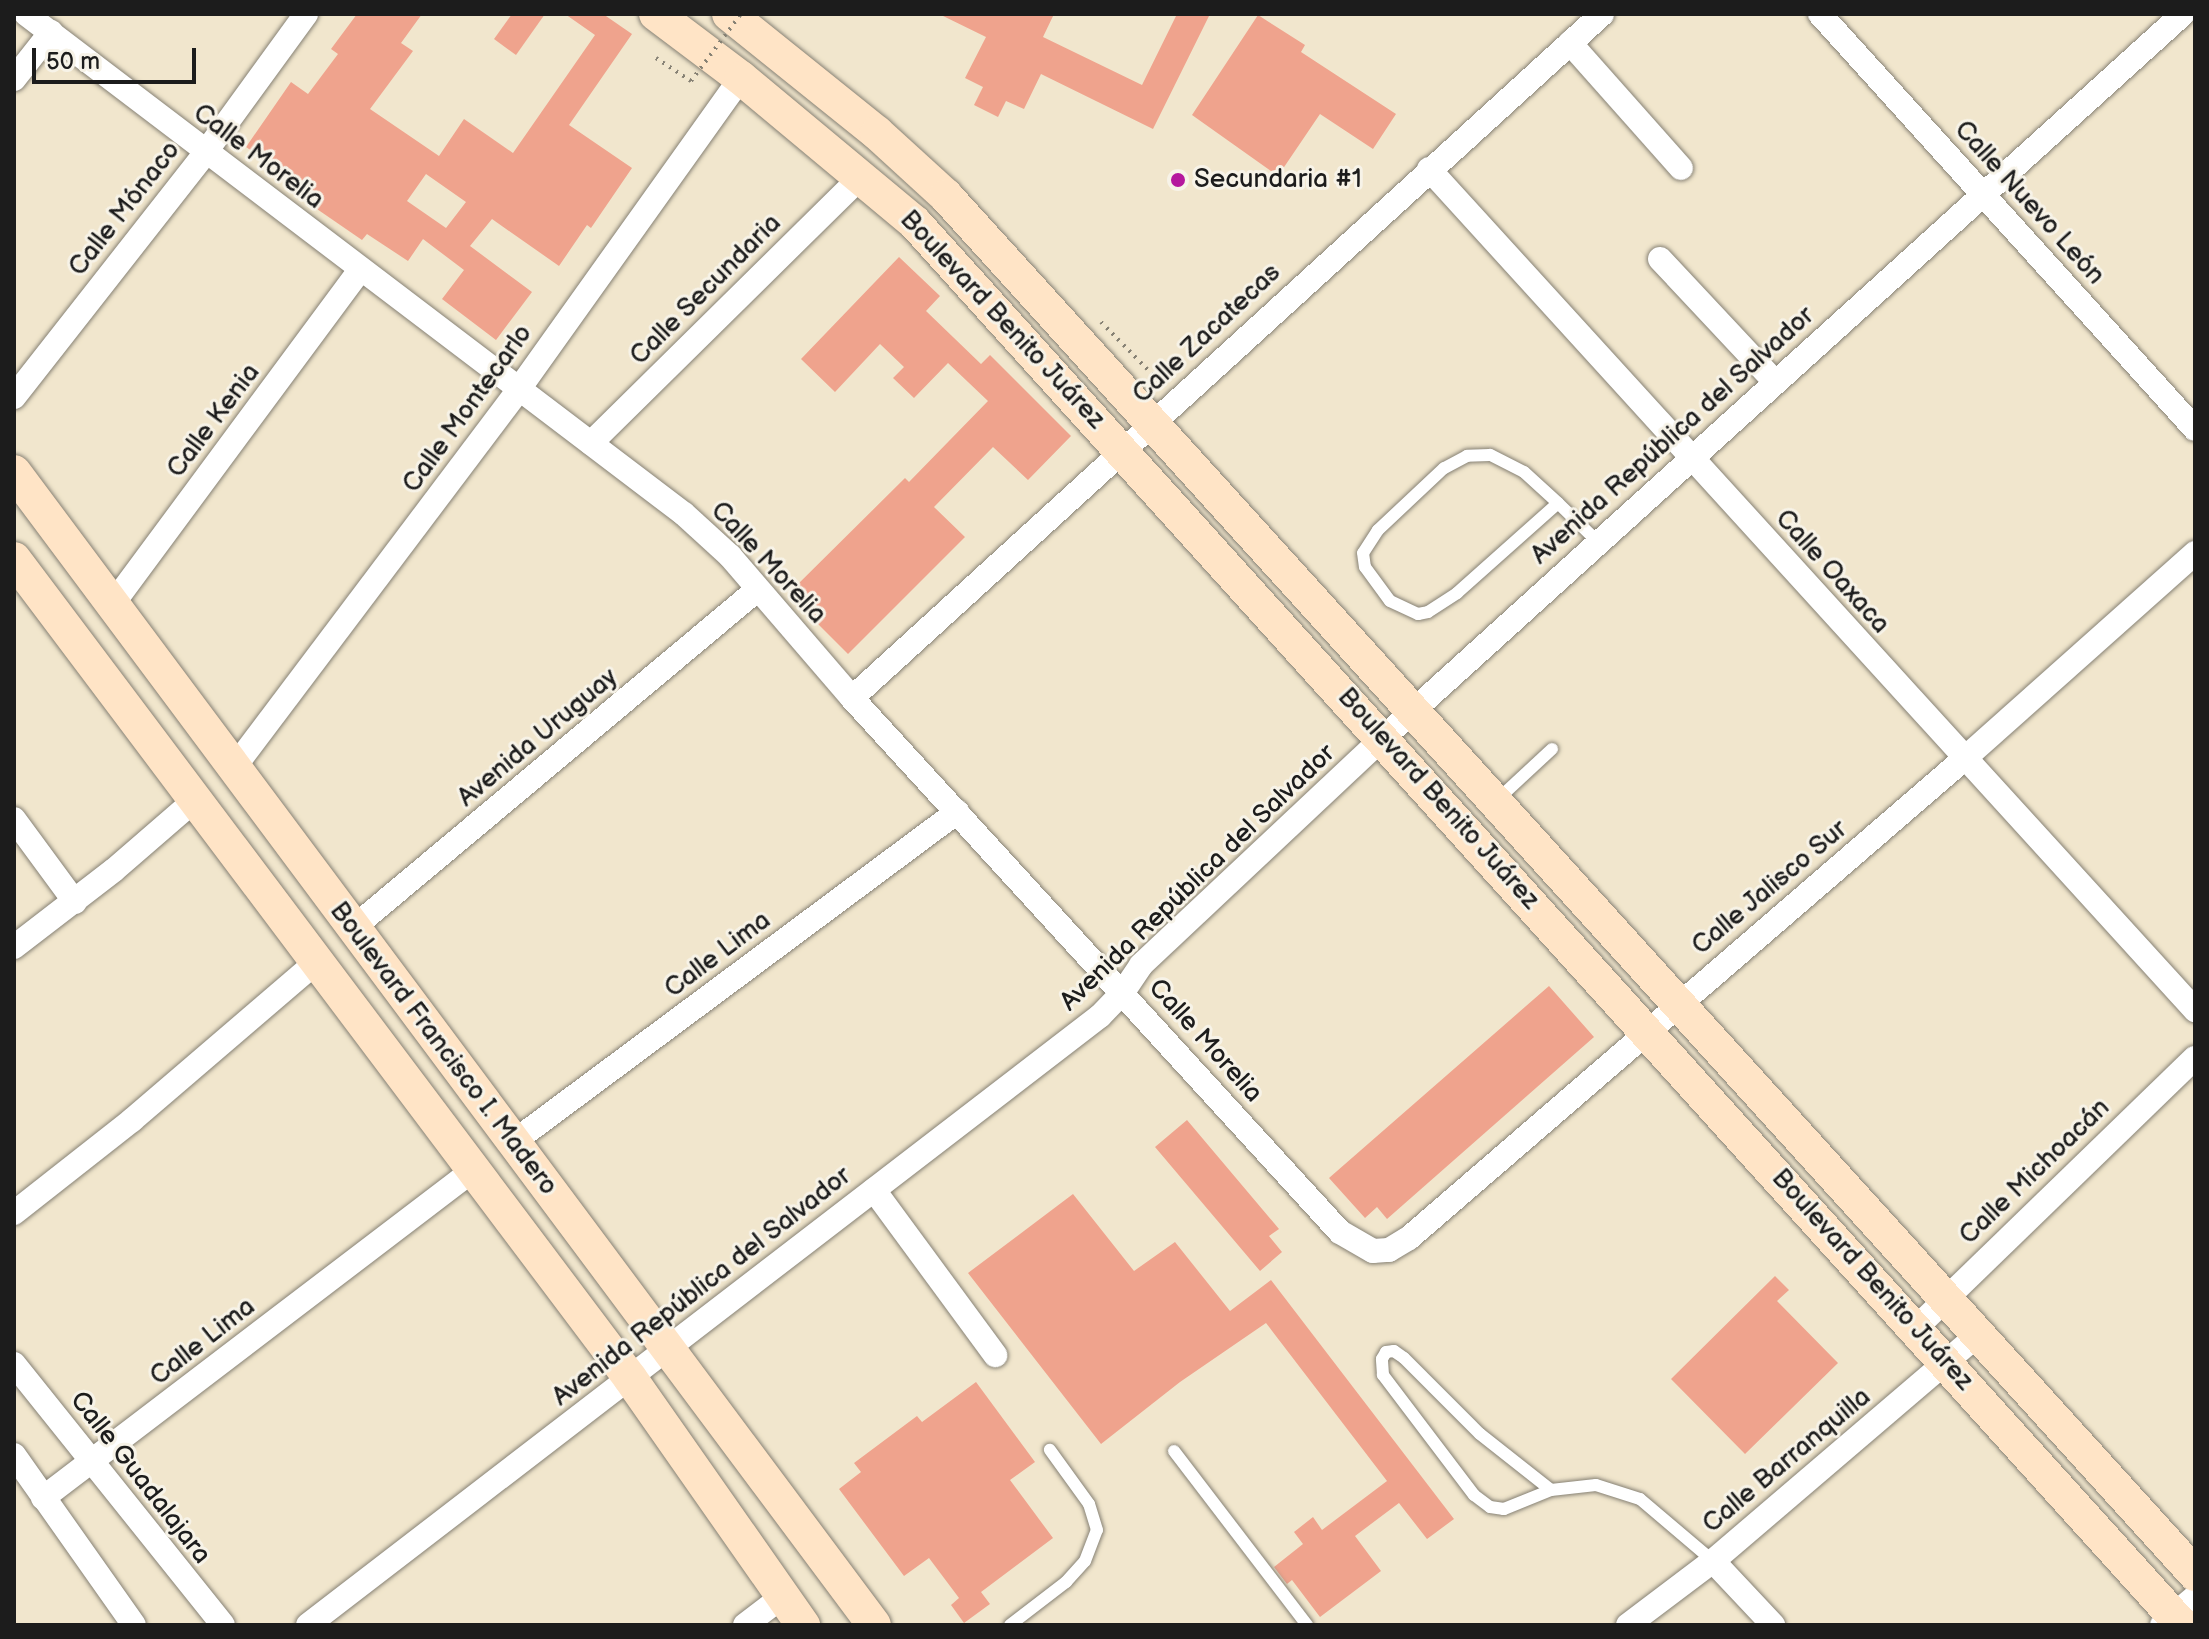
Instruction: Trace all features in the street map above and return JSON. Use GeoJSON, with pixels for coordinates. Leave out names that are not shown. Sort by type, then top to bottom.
{"type":"FeatureCollection","features":[{"type":"Feature","properties":{"kind":"main road","name":"Boulevard Benito Juárez"},"geometry":{"type":"LineString","coordinates":[[656,14],[741,78],[915,223],[2178,1616]]}},
{"type":"Feature","properties":{"kind":"main road","name":"Boulevard Benito Juárez"},"geometry":{"type":"LineString","coordinates":[[729,14],[877,133],[946,196],[2195,1574]]}},
{"type":"Feature","properties":{"kind":"main road","name":"Boulevard Francisco I. Madero"},"geometry":{"type":"LineString","coordinates":[[14,472],[512,1143],[669,1346],[874,1625]]}},
{"type":"Feature","properties":{"kind":"main road","name":"Boulevard Francisco I. Madero"},"geometry":{"type":"LineString","coordinates":[[14,559],[319,960],[472,1171],[630,1378],[803,1625]]}},
{"type":"Feature","properties":{"kind":"street","name":"Calle Morelia"},"geometry":{"type":"LineString","coordinates":[[26,14],[684,514],[730,556],[852,698],[1340,1232],[1373,1251]]}},
{"type":"Feature","properties":{"kind":"street","name":"Calle Mónaco"},"geometry":{"type":"LineString","coordinates":[[14,397],[205,153],[306,14]]}},
{"type":"Feature","properties":{"kind":"street","name":"Calle Zacatecas"},"geometry":{"type":"LineString","coordinates":[[852,698],[1602,14]]}},
{"type":"Feature","properties":{"kind":"street","name":"Avenida República del Salvador"},"geometry":{"type":"LineString","coordinates":[[308,1625],[1069,1042],[1123,992],[1141,965],[1383,738],[2183,14]]}},
{"type":"Feature","properties":{"kind":"street","name":"Calle Nuevo León"},"geometry":{"type":"LineString","coordinates":[[1822,15],[2195,429]]}},
{"type":"Feature","properties":{"kind":"street"},"geometry":{"type":"LineString","coordinates":[[14,79],[51,32]]}},
{"type":"Feature","properties":{"kind":"street"},"geometry":{"type":"LineString","coordinates":[[1570,43],[1681,168]]}},
{"type":"Feature","properties":{"kind":"street","name":"Calle Montecarlo"},"geometry":{"type":"LineString","coordinates":[[233,769],[519,389],[741,78]]}},
{"type":"Feature","properties":{"kind":"street","name":"Calle Oaxaca"},"geometry":{"type":"LineString","coordinates":[[1429,169],[2195,1010]]}},
{"type":"Feature","properties":{"kind":"street","name":"Calle Secundaria"},"geometry":{"type":"LineString","coordinates":[[591,443],[860,178]]}},
{"type":"Feature","properties":{"kind":"street"},"geometry":{"type":"LineString","coordinates":[[1660,259],[1775,382]]}},
{"type":"Feature","properties":{"kind":"street","name":"Calle Kenia"},"geometry":{"type":"LineString","coordinates":[[112,605],[360,270]]}},
{"type":"Feature","properties":{"kind":"street","name":"Calle Jalisco Sur"},"geometry":{"type":"LineString","coordinates":[[1373,1251],[1389,1250],[1409,1238],[1646,1030],[1964,759],[2195,553]]}},
{"type":"Feature","properties":{"kind":"street","name":"Avenida Uruguay"},"geometry":{"type":"LineString","coordinates":[[353,928],[758,589]]}},
{"type":"Feature","properties":{"kind":"street"},"geometry":{"type":"LineString","coordinates":[[14,947],[75,902],[197,798]]}},
{"type":"Feature","properties":{"kind":"street","name":"Calle Lima"},"geometry":{"type":"LineString","coordinates":[[512,1143],[957,812]]}},
{"type":"Feature","properties":{"kind":"street"},"geometry":{"type":"LineString","coordinates":[[14,819],[75,902]]}},
{"type":"Feature","properties":{"kind":"street"},"geometry":{"type":"LineString","coordinates":[[14,1213],[132,1120],[319,960]]}},
{"type":"Feature","properties":{"kind":"street","name":"Calle Michoacán"},"geometry":{"type":"LineString","coordinates":[[1916,1328],[2195,1058]]}},
{"type":"Feature","properties":{"kind":"street","name":"Calle Lima"},"geometry":{"type":"LineString","coordinates":[[43,1498],[472,1171]]}},
{"type":"Feature","properties":{"kind":"street"},"geometry":{"type":"LineString","coordinates":[[874,1190],[995,1355]]}},
{"type":"Feature","properties":{"kind":"street","name":"Calle Barranquilla"},"geometry":{"type":"LineString","coordinates":[[1628,1625],[1713,1561],[1978,1335]]}},
{"type":"Feature","properties":{"kind":"street","name":"Calle Guadalajara"},"geometry":{"type":"LineString","coordinates":[[14,1364],[223,1625]]}},
{"type":"Feature","properties":{"kind":"street"},"geometry":{"type":"LineString","coordinates":[[14,1455],[134,1625]]}},
{"type":"Feature","properties":{"kind":"street"},"geometry":{"type":"LineString","coordinates":[[1713,1561],[1773,1625]]}},
{"type":"Feature","properties":{"kind":"street"},"geometry":{"type":"LineString","coordinates":[[745,1625],[782,1597]]}},
{"type":"Feature","properties":{"kind":"lane"},"geometry":{"type":"LineString","coordinates":[[1558,503],[1457,593],[1428,612],[1405,611],[1390,601],[1365,567],[1363,553],[1378,530],[1444,468],[1467,456],[1490,455],[1524,472],[1558,503],[1598,542]]}},
{"type":"Feature","properties":{"kind":"lane"},"geometry":{"type":"LineString","coordinates":[[1495,802],[1552,749]]}},
{"type":"Feature","properties":{"kind":"lane"},"geometry":{"type":"LineString","coordinates":[[1551,1490],[1480,1434],[1404,1358],[1394,1351],[1386,1352],[1382,1359],[1383,1375],[1474,1495],[1490,1507],[1504,1509],[1551,1490],[1596,1485],[1630,1495],[1658,1512],[1713,1561]]}},
{"type":"Feature","properties":{"kind":"lane"},"geometry":{"type":"LineString","coordinates":[[1010,1625],[1066,1582],[1085,1561],[1097,1530],[1089,1504],[1050,1450]]}},
{"type":"Feature","properties":{"kind":"lane"},"geometry":{"type":"LineString","coordinates":[[1174,1451],[1307,1625]]}},
{"type":"Feature","properties":{"kind":"path"},"geometry":{"type":"LineString","coordinates":[[656,58],[691,81],[741,14]]}},
{"type":"Feature","properties":{"kind":"building"},"geometry":{"type":"Polygon","coordinates":[[[357,14],[422,14],[401,43],[413,51],[370,109],[439,156],[464,119],[513,153],[595,35],[565,14],[603,14],[632,34],[569,125],[632,168],[591,228],[587,225],[559,266],[492,219],[470,246],[532,292],[496,340],[442,299],[464,270],[423,239],[408,261],[367,234],[362,240],[314,207],[321,198],[246,147],[291,82],[308,94],[338,54],[331,49],[357,14]],[[426,174],[407,201],[446,228],[466,202],[426,174]]]}},
{"type":"Feature","properties":{"kind":"building"},"geometry":{"type":"Polygon","coordinates":[[[512,14],[545,14],[516,55],[494,39],[512,14]]]}},
{"type":"Feature","properties":{"kind":"building"},"geometry":{"type":"Polygon","coordinates":[[[939,14],[1054,14],[1043,37],[1142,85],[1177,14],[1210,14],[1153,129],[1041,74],[1024,109],[1006,101],[998,117],[974,105],[983,87],[965,78],[986,37],[939,14]]]}},
{"type":"Feature","properties":{"kind":"building"},"geometry":{"type":"Polygon","coordinates":[[[1258,15],[1305,45],[1301,52],[1396,114],[1373,149],[1320,114],[1278,176],[1192,115],[1258,15]]]}},
{"type":"Feature","properties":{"kind":"building"},"geometry":{"type":"Polygon","coordinates":[[[899,257],[940,296],[926,311],[981,364],[990,355],[1071,436],[1028,480],[993,447],[934,507],[965,537],[848,654],[788,594],[905,478],[909,482],[988,401],[948,363],[914,398],[893,378],[904,367],[880,344],[835,392],[801,359],[899,257]]]}},
{"type":"Feature","properties":{"kind":"building"},"geometry":{"type":"Polygon","coordinates":[[[1549,986],[1594,1037],[1387,1219],[1377,1207],[1365,1218],[1329,1178],[1549,986]]]}},
{"type":"Feature","properties":{"kind":"building"},"geometry":{"type":"Polygon","coordinates":[[[1187,1120],[1279,1229],[1269,1236],[1282,1252],[1260,1271],[1155,1147],[1187,1120]]]}},
{"type":"Feature","properties":{"kind":"building"},"geometry":{"type":"Polygon","coordinates":[[[1073,1194],[1134,1271],[1175,1242],[1230,1311],[1271,1280],[1454,1519],[1427,1539],[1399,1503],[1355,1536],[1381,1571],[1320,1617],[1292,1580],[1287,1584],[1274,1567],[1303,1544],[1294,1532],[1313,1517],[1322,1530],[1387,1481],[1266,1323],[1180,1382],[1101,1444],[968,1273],[1073,1194]]]}},
{"type":"Feature","properties":{"kind":"building"},"geometry":{"type":"Polygon","coordinates":[[[1775,1276],[1789,1290],[1777,1301],[1838,1363],[1745,1454],[1671,1379],[1775,1276]]]}},
{"type":"Feature","properties":{"kind":"building"},"geometry":{"type":"Polygon","coordinates":[[[976,1382],[1035,1462],[1010,1480],[1053,1538],[981,1592],[990,1604],[964,1623],[951,1605],[959,1598],[929,1558],[904,1576],[839,1489],[861,1472],[854,1463],[917,1416],[922,1422],[976,1382]]]}},
{"type":"Feature","properties":{"kind":"place","name":"Secundaria #1"},"geometry":{"type":"Point","coordinates":[1178,180]}}]}
